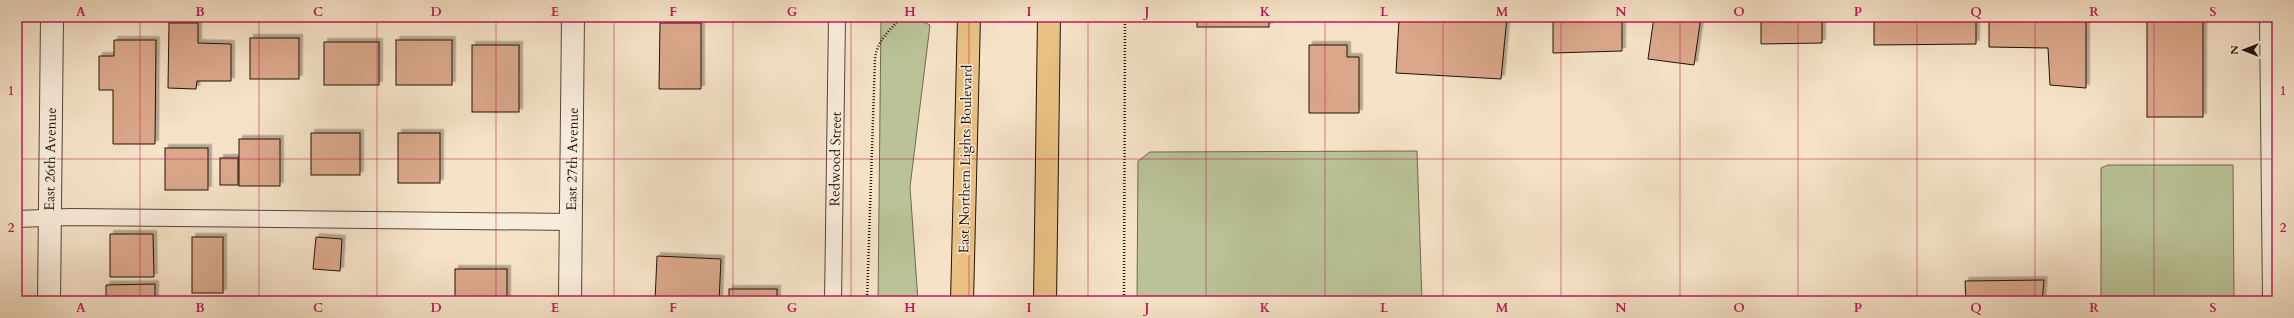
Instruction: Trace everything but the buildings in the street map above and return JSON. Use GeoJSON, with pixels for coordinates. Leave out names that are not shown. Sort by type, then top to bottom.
{"type":"FeatureCollection","features":[{"type":"Feature","properties":{"kind":"main road","name":"East Northern Lights Boulevard"},"geometry":{"type":"LineString","coordinates":[[962,301],[969,17]]}},
{"type":"Feature","properties":{"kind":"main road"},"geometry":{"type":"LineString","coordinates":[[1046,301],[1050,17]]}},
{"type":"Feature","properties":{"kind":"street","name":"East 26th Avenue"},"geometry":{"type":"LineString","coordinates":[[49,301],[52,17]]}},
{"type":"Feature","properties":{"kind":"street","name":"East 27th Avenue"},"geometry":{"type":"LineString","coordinates":[[570,301],[573,17]]}},
{"type":"Feature","properties":{"kind":"street"},"geometry":{"type":"LineString","coordinates":[[2271,17],[2274,301]]}},
{"type":"Feature","properties":{"kind":"lane","name":"Redwood Street"},"geometry":{"type":"LineString","coordinates":[[833,301],[837,17]]}},
{"type":"Feature","properties":{"kind":"lane"},"geometry":{"type":"LineString","coordinates":[[17,219],[571,222]]}},
{"type":"Feature","properties":{"kind":"path"},"geometry":{"type":"LineString","coordinates":[[868,301],[875,58],[877,46],[884,35],[900,17]]}},
{"type":"Feature","properties":{"kind":"path"},"geometry":{"type":"LineString","coordinates":[[1124,301],[1125,17]]}},
{"type":"Feature","properties":{"kind":"green space"},"geometry":{"type":"Polygon","coordinates":[[[881,17],[912,17],[930,25],[910,187],[918,301],[878,301],[881,17]]]}},
{"type":"Feature","properties":{"kind":"green space"},"geometry":{"type":"Polygon","coordinates":[[[1417,151],[1422,301],[1137,301],[1138,161],[1150,152],[1417,151]]]}},
{"type":"Feature","properties":{"kind":"green space"},"geometry":{"type":"Polygon","coordinates":[[[2108,165],[2233,165],[2234,301],[2101,301],[2101,168],[2108,165]]]}}]}
